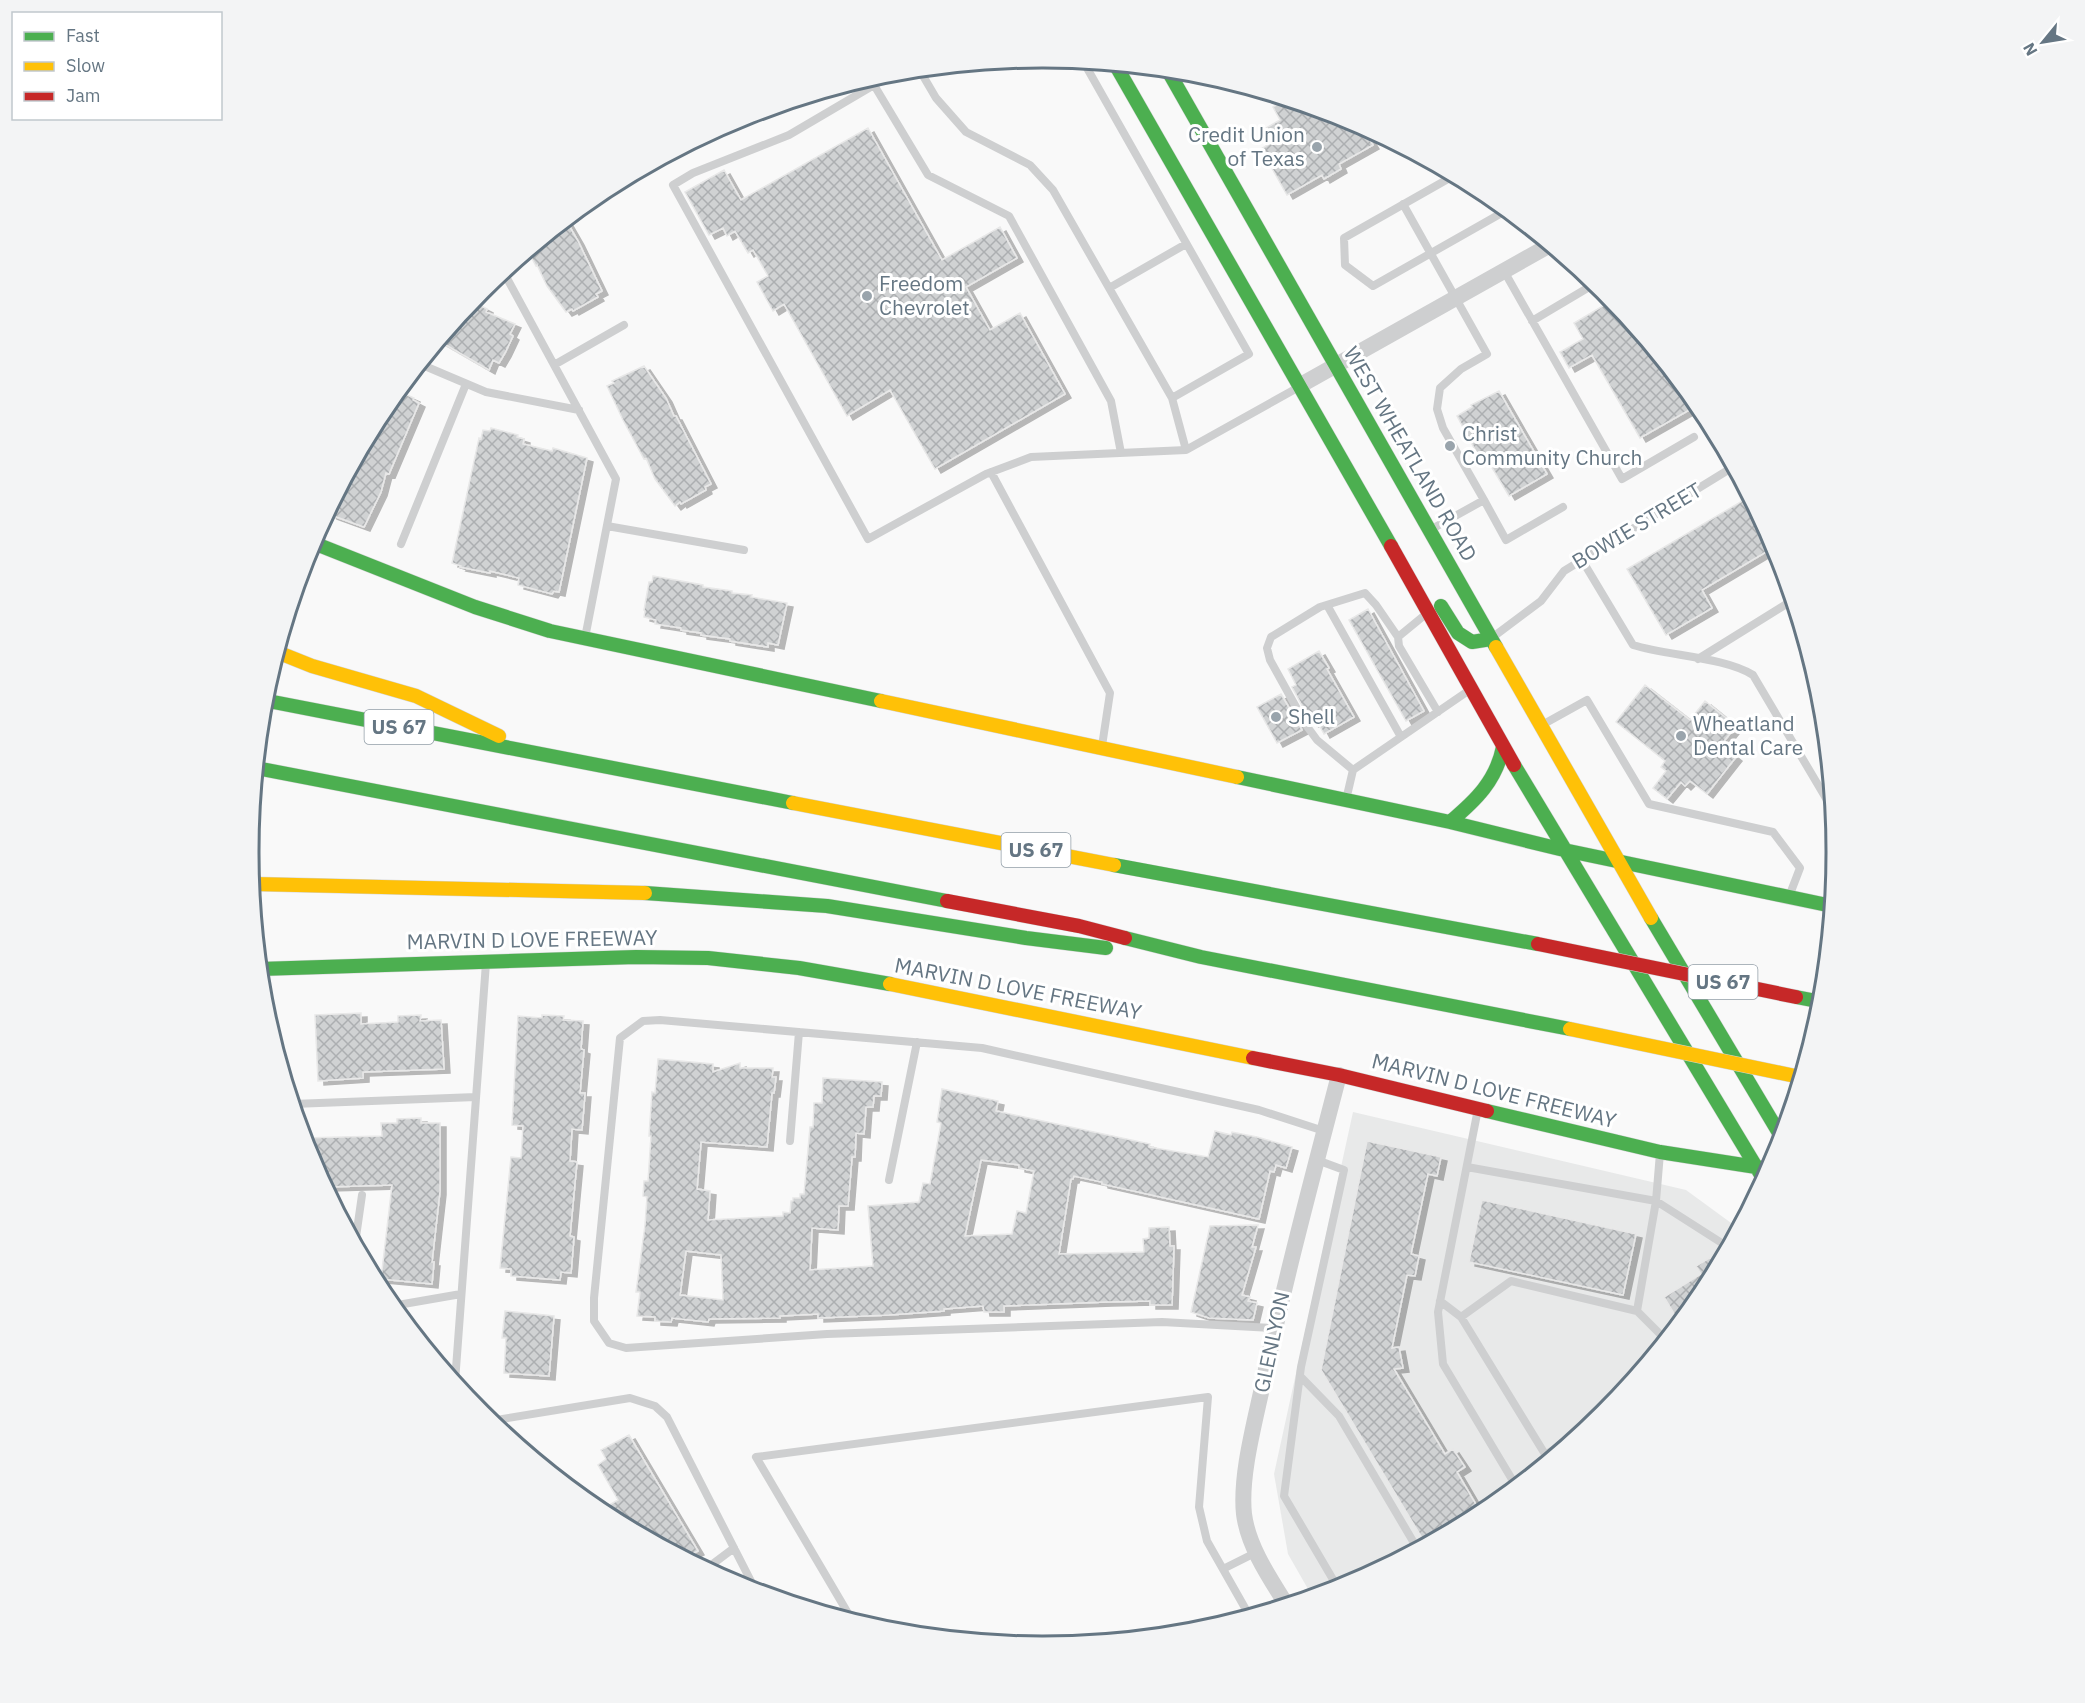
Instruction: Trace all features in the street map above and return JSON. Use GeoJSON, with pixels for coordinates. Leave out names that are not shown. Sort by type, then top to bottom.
{"type":"FeatureCollection","features":[{"type":"Feature","properties":{"kind":"main road"},"geometry":{"type":"LineString","coordinates":[[1119,71],[1472,688],[1503,747],[1760,1167]]}},
{"type":"Feature","properties":{"kind":"main road","name":"WEST WHEATLAND ROAD"},"geometry":{"type":"LineString","coordinates":[[1177,80],[1617,860],[1776,1128]]}},
{"type":"Feature","properties":{"kind":"main road"},"geometry":{"type":"LineString","coordinates":[[1386,538],[1428,586],[1458,633],[1472,642],[1491,639]]}},
{"type":"Feature","properties":{"kind":"main road"},"geometry":{"type":"LineString","coordinates":[[320,546],[475,607],[550,631],[1450,822],[1564,850],[1825,905]]}},
{"type":"Feature","properties":{"kind":"main road"},"geometry":{"type":"LineString","coordinates":[[284,655],[312,666],[416,696],[535,754]]}},
{"type":"Feature","properties":{"kind":"main road","name":"US 67"},"geometry":{"type":"LineString","coordinates":[[273,702],[1113,865],[1538,944],[1812,1000]]}},
{"type":"Feature","properties":{"kind":"main road"},"geometry":{"type":"LineString","coordinates":[[1450,822],[1480,796],[1494,778],[1501,765],[1503,747]]}},
{"type":"Feature","properties":{"kind":"main road"},"geometry":{"type":"LineString","coordinates":[[263,769],[1079,926],[1201,957],[1705,1056],[1794,1076]]}},
{"type":"Feature","properties":{"kind":"main road"},"geometry":{"type":"LineString","coordinates":[[259,884],[677,894],[789,902],[881,913],[1072,945],[1201,957]]}},
{"type":"Feature","properties":{"kind":"main road","name":"MARVIN D LOVE FREEWAY"},"geometry":{"type":"LineString","coordinates":[[268,969],[636,957],[708,958],[800,968],[885,983],[1340,1075],[1660,1152],[1758,1171]]}},
{"type":"Feature","properties":{"kind":"street"},"geometry":{"type":"LineString","coordinates":[[1299,387],[1543,249]]}},
{"type":"Feature","properties":{"kind":"street","name":"GLENLYON"},"geometry":{"type":"LineString","coordinates":[[1282,1598],[1257,1552],[1244,1514],[1244,1488],[1250,1447],[1288,1266],[1340,1075]]}},
{"type":"Feature","properties":{"kind":"lane"},"geometry":{"type":"LineString","coordinates":[[1087,69],[1249,354],[1172,398]]}},
{"type":"Feature","properties":{"kind":"lane"},"geometry":{"type":"LineString","coordinates":[[924,77],[936,98],[966,132],[1030,165],[1053,190],[1172,398],[1186,450]]}},
{"type":"Feature","properties":{"kind":"lane"},"geometry":{"type":"LineString","coordinates":[[875,86],[928,175],[1009,216],[1111,401],[1121,453]]}},
{"type":"Feature","properties":{"kind":"lane"},"geometry":{"type":"LineString","coordinates":[[870,87],[789,135],[693,172],[673,185],[868,539],[991,472],[1031,457],[1186,450],[1299,387]]}},
{"type":"Feature","properties":{"kind":"lane"},"geometry":{"type":"LineString","coordinates":[[1446,180],[1344,238],[1345,265],[1373,286],[1499,215]]}},
{"type":"Feature","properties":{"kind":"lane"},"geometry":{"type":"LineString","coordinates":[[1403,204],[1487,354],[1461,369],[1440,388],[1437,409],[1443,428],[1506,540],[1563,507]]}},
{"type":"Feature","properties":{"kind":"lane"},"geometry":{"type":"LineString","coordinates":[[1111,288],[1186,244]]}},
{"type":"Feature","properties":{"kind":"lane"},"geometry":{"type":"LineString","coordinates":[[1504,271],[1622,479],[1694,436]]}},
{"type":"Feature","properties":{"kind":"lane"},"geometry":{"type":"LineString","coordinates":[[507,279],[616,479],[585,639]]}},
{"type":"Feature","properties":{"kind":"lane"},"geometry":{"type":"LineString","coordinates":[[1532,321],[1587,288]]}},
{"type":"Feature","properties":{"kind":"lane"},"geometry":{"type":"LineString","coordinates":[[554,365],[624,325]]}},
{"type":"Feature","properties":{"kind":"lane"},"geometry":{"type":"LineString","coordinates":[[427,367],[486,392],[579,410]]}},
{"type":"Feature","properties":{"kind":"lane"},"geometry":{"type":"LineString","coordinates":[[401,544],[466,384]]}},
{"type":"Feature","properties":{"kind":"lane","name":"BOWIE STREET"},"geometry":{"type":"LineString","coordinates":[[1491,639],[1541,601],[1564,571],[1727,471]]}},
{"type":"Feature","properties":{"kind":"lane"},"geometry":{"type":"LineString","coordinates":[[991,472],[1110,693],[1101,749]]}},
{"type":"Feature","properties":{"kind":"lane"},"geometry":{"type":"LineString","coordinates":[[1430,530],[1484,500]]}},
{"type":"Feature","properties":{"kind":"lane"},"geometry":{"type":"LineString","coordinates":[[607,526],[744,550]]}},
{"type":"Feature","properties":{"kind":"lane"},"geometry":{"type":"LineString","coordinates":[[1582,560],[1632,645],[1651,651],[1740,667],[1753,675],[1825,796]]}},
{"type":"Feature","properties":{"kind":"lane"},"geometry":{"type":"LineString","coordinates":[[1353,770],[1317,740],[1306,725],[1270,660],[1267,648],[1271,638],[1327,605],[1365,593],[1398,637],[1399,646],[1438,712]]}},
{"type":"Feature","properties":{"kind":"lane"},"geometry":{"type":"LineString","coordinates":[[1698,659],[1787,604]]}},
{"type":"Feature","properties":{"kind":"lane"},"geometry":{"type":"LineString","coordinates":[[1327,605],[1401,737]]}},
{"type":"Feature","properties":{"kind":"lane"},"geometry":{"type":"LineString","coordinates":[[1398,637],[1428,612]]}},
{"type":"Feature","properties":{"kind":"lane"},"geometry":{"type":"LineString","coordinates":[[1346,800],[1353,770],[1472,688]]}},
{"type":"Feature","properties":{"kind":"lane"},"geometry":{"type":"LineString","coordinates":[[1541,726],[1587,700],[1649,804],[1773,832],[1800,868],[1789,898]]}},
{"type":"Feature","properties":{"kind":"lane"},"geometry":{"type":"LineString","coordinates":[[456,1371],[486,961]]}},
{"type":"Feature","properties":{"kind":"lane"},"geometry":{"type":"LineString","coordinates":[[1274,1328],[1162,1322],[827,1334],[626,1348],[609,1343],[594,1321],[594,1298],[620,1038],[643,1021],[660,1020],[982,1048],[1259,1110],[1324,1131]]}},
{"type":"Feature","properties":{"kind":"lane"},"geometry":{"type":"LineString","coordinates":[[790,1141],[799,1032]]}},
{"type":"Feature","properties":{"kind":"lane"},"geometry":{"type":"LineString","coordinates":[[889,1180],[917,1042]]}},
{"type":"Feature","properties":{"kind":"lane"},"geometry":{"type":"LineString","coordinates":[[300,1104],[476,1097]]}},
{"type":"Feature","properties":{"kind":"lane"},"geometry":{"type":"LineString","coordinates":[[1479,1109],[1438,1312],[1443,1364],[1512,1479]]}},
{"type":"Feature","properties":{"kind":"lane"},"geometry":{"type":"LineString","coordinates":[[1638,1311],[1656,1201],[1660,1152]]}},
{"type":"Feature","properties":{"kind":"lane"},"geometry":{"type":"LineString","coordinates":[[1317,1160],[1344,1170],[1300,1376],[1284,1496],[1333,1580]]}},
{"type":"Feature","properties":{"kind":"lane"},"geometry":{"type":"LineString","coordinates":[[1467,1167],[1656,1201],[1722,1243]]}},
{"type":"Feature","properties":{"kind":"lane"},"geometry":{"type":"LineString","coordinates":[[358,1231],[362,1195]]}},
{"type":"Feature","properties":{"kind":"lane"},"geometry":{"type":"LineString","coordinates":[[1461,1317],[1511,1281],[1638,1311],[1660,1334]]}},
{"type":"Feature","properties":{"kind":"lane"},"geometry":{"type":"LineString","coordinates":[[403,1304],[461,1294]]}},
{"type":"Feature","properties":{"kind":"lane"},"geometry":{"type":"LineString","coordinates":[[1440,1301],[1461,1317],[1544,1453]]}},
{"type":"Feature","properties":{"kind":"lane"},"geometry":{"type":"LineString","coordinates":[[1300,1376],[1339,1416],[1413,1542]]}},
{"type":"Feature","properties":{"kind":"lane"},"geometry":{"type":"LineString","coordinates":[[846,1610],[756,1457],[1208,1397],[1199,1507],[1207,1541],[1246,1609]]}},
{"type":"Feature","properties":{"kind":"lane"},"geometry":{"type":"LineString","coordinates":[[502,1419],[630,1398],[655,1406],[667,1417],[750,1579]]}},
{"type":"Feature","properties":{"kind":"lane"},"geometry":{"type":"LineString","coordinates":[[714,1563],[734,1548]]}},
{"type":"Feature","properties":{"kind":"lane"},"geometry":{"type":"LineString","coordinates":[[1223,1569],[1257,1552]]}},
{"type":"Feature","properties":{"kind":"shaded area"},"geometry":{"type":"Polygon","coordinates":[[[1353,1112],[1686,1190],[1732,1224],[1694,1287],[1664,1329],[1597,1406],[1520,1473],[1478,1503],[1389,1555],[1308,1589],[1288,1554],[1274,1474],[1353,1112]]]}},
{"type":"Feature","properties":{"kind":"building","name":"Credit Union of Texas"},"geometry":{"type":"Polygon","coordinates":[[[1278,104],[1343,127],[1369,139],[1373,145],[1339,164],[1341,169],[1324,179],[1322,175],[1287,195],[1261,149],[1274,141],[1266,128],[1280,120],[1273,107],[1278,104]]]}},
{"type":"Feature","properties":{"kind":"building","name":"Freedom Chevrolet"},"geometry":{"type":"Polygon","coordinates":[[[868,128],[942,260],[1000,227],[1017,258],[966,287],[990,330],[1020,313],[1065,394],[935,469],[890,390],[847,416],[784,304],[773,311],[757,282],[768,276],[753,250],[748,253],[735,231],[727,236],[723,228],[709,235],[685,192],[724,170],[741,200],[868,128]]]}},
{"type":"Feature","properties":{"kind":"building"},"geometry":{"type":"Polygon","coordinates":[[[570,227],[602,291],[596,294],[598,297],[573,311],[572,309],[566,312],[531,258],[570,227]]]}},
{"type":"Feature","properties":{"kind":"building"},"geometry":{"type":"Polygon","coordinates":[[[1604,305],[1664,374],[1690,410],[1640,438],[1592,355],[1569,368],[1560,352],[1583,339],[1574,323],[1604,305]]]}},
{"type":"Feature","properties":{"kind":"building"},"geometry":{"type":"Polygon","coordinates":[[[480,306],[487,309],[486,312],[515,324],[510,334],[513,336],[505,353],[499,363],[493,360],[489,370],[445,345],[480,306]]]}},
{"type":"Feature","properties":{"kind":"building"},"geometry":{"type":"Polygon","coordinates":[[[644,366],[666,398],[711,484],[705,487],[706,490],[675,506],[655,479],[607,386],[614,383],[612,381],[644,366]]]}},
{"type":"Feature","properties":{"kind":"building"},"geometry":{"type":"Polygon","coordinates":[[[1499,391],[1547,474],[1509,496],[1485,456],[1480,459],[1457,416],[1472,407],[1471,405],[1499,391]]]}},
{"type":"Feature","properties":{"kind":"building"},"geometry":{"type":"Polygon","coordinates":[[[406,395],[419,403],[364,527],[334,516],[364,459],[406,395]]]}},
{"type":"Feature","properties":{"kind":"building"},"geometry":{"type":"Polygon","coordinates":[[[491,428],[518,435],[517,437],[524,439],[523,444],[552,451],[553,448],[587,458],[559,592],[554,591],[552,594],[518,585],[519,578],[460,567],[452,563],[479,438],[481,439],[483,430],[490,431],[491,428]]]}},
{"type":"Feature","properties":{"kind":"building"},"geometry":{"type":"Polygon","coordinates":[[[1743,500],[1767,551],[1702,590],[1712,608],[1666,635],[1627,569],[1743,500]]]}},
{"type":"Feature","properties":{"kind":"building"},"geometry":{"type":"Polygon","coordinates":[[[653,576],[787,603],[778,645],[768,643],[768,647],[730,641],[730,639],[655,624],[656,620],[644,617],[649,582],[652,582],[653,576]]]}},
{"type":"Feature","properties":{"kind":"building","name":"Shell"},"geometry":{"type":"Polygon","coordinates":[[[1368,609],[1424,711],[1406,721],[1349,620],[1368,609]]]}},
{"type":"Feature","properties":{"kind":"building","name":"Shell"},"geometry":{"type":"Polygon","coordinates":[[[1319,651],[1354,717],[1324,734],[1317,721],[1311,722],[1292,687],[1296,685],[1288,669],[1319,651]]]}},
{"type":"Feature","properties":{"kind":"building","name":"Wheatland Dental Care"},"geometry":{"type":"Polygon","coordinates":[[[1645,685],[1690,720],[1705,701],[1736,726],[1721,745],[1736,757],[1707,794],[1690,781],[1685,786],[1681,782],[1667,799],[1653,788],[1666,771],[1661,767],[1665,761],[1616,722],[1645,685]]]}},
{"type":"Feature","properties":{"kind":"building","name":"Shell"},"geometry":{"type":"Polygon","coordinates":[[[1281,694],[1302,730],[1277,743],[1257,707],[1281,694]]]}},
{"type":"Feature","properties":{"kind":"building"},"geometry":{"type":"Polygon","coordinates":[[[361,1013],[361,1024],[398,1022],[398,1016],[421,1015],[420,1021],[441,1020],[444,1069],[363,1072],[363,1078],[318,1081],[315,1015],[361,1013]]]}},
{"type":"Feature","properties":{"kind":"building"},"geometry":{"type":"Polygon","coordinates":[[[542,1015],[564,1016],[563,1020],[583,1021],[581,1049],[584,1050],[580,1093],[585,1093],[582,1130],[572,1129],[570,1161],[577,1162],[570,1236],[574,1237],[571,1273],[561,1272],[560,1280],[511,1276],[511,1269],[500,1268],[511,1157],[521,1158],[523,1126],[512,1125],[518,1016],[542,1018],[542,1015]]]}},
{"type":"Feature","properties":{"kind":"building"},"geometry":{"type":"Polygon","coordinates":[[[658,1059],[713,1064],[713,1072],[740,1063],[740,1068],[773,1068],[772,1077],[776,1077],[774,1093],[772,1093],[767,1147],[701,1142],[697,1189],[710,1191],[708,1220],[783,1216],[783,1212],[790,1213],[793,1198],[800,1198],[800,1194],[804,1194],[810,1127],[813,1127],[814,1103],[822,1103],[823,1078],[882,1082],[881,1096],[874,1096],[873,1107],[866,1107],[864,1134],[856,1133],[848,1206],[839,1206],[838,1230],[812,1228],[810,1270],[873,1266],[868,1206],[919,1202],[923,1183],[930,1184],[941,1123],[937,1122],[942,1089],[998,1101],[996,1111],[1150,1144],[1149,1147],[1208,1157],[1215,1131],[1257,1137],[1292,1147],[1286,1168],[1276,1165],[1274,1172],[1270,1171],[1259,1219],[1074,1176],[1071,1179],[1059,1254],[1144,1252],[1143,1239],[1149,1238],[1149,1228],[1169,1227],[1170,1246],[1174,1246],[1172,1305],[1150,1305],[1150,1301],[1106,1302],[1004,1306],[1004,1312],[984,1312],[983,1306],[889,1315],[818,1318],[818,1314],[780,1316],[780,1318],[709,1319],[708,1322],[672,1318],[671,1322],[655,1321],[655,1317],[637,1316],[640,1292],[636,1292],[645,1225],[647,1197],[643,1196],[644,1181],[648,1181],[652,1092],[655,1093],[658,1059]],[[981,1160],[965,1236],[1012,1234],[1017,1211],[1026,1213],[1034,1171],[1019,1168],[1019,1165],[981,1160]],[[686,1251],[680,1295],[723,1300],[721,1255],[686,1251]]]}},
{"type":"Feature","properties":{"kind":"building"},"geometry":{"type":"Polygon","coordinates":[[[421,1118],[421,1123],[440,1123],[440,1191],[432,1262],[434,1262],[432,1284],[386,1280],[382,1272],[392,1185],[334,1187],[313,1138],[382,1136],[381,1123],[397,1123],[397,1119],[421,1118]]]}},
{"type":"Feature","properties":{"kind":"building"},"geometry":{"type":"Polygon","coordinates":[[[1367,1141],[1441,1157],[1437,1176],[1428,1174],[1411,1254],[1419,1256],[1415,1276],[1407,1275],[1392,1348],[1399,1347],[1403,1368],[1394,1369],[1445,1454],[1453,1449],[1465,1467],[1457,1472],[1476,1504],[1421,1537],[1321,1370],[1367,1141]]]}},
{"type":"Feature","properties":{"kind":"building"},"geometry":{"type":"Polygon","coordinates":[[[1482,1200],[1636,1234],[1623,1295],[1469,1262],[1482,1200]]]}},
{"type":"Feature","properties":{"kind":"building"},"geometry":{"type":"Polygon","coordinates":[[[1258,1225],[1252,1247],[1256,1247],[1242,1295],[1250,1297],[1248,1301],[1257,1303],[1253,1320],[1209,1318],[1191,1312],[1210,1226],[1258,1225]]]}},
{"type":"Feature","properties":{"kind":"building"},"geometry":{"type":"Polygon","coordinates":[[[1712,1258],[1674,1314],[1664,1297],[1701,1274],[1696,1266],[1712,1258]]]}},
{"type":"Feature","properties":{"kind":"building"},"geometry":{"type":"Polygon","coordinates":[[[505,1311],[554,1316],[549,1376],[504,1373],[506,1338],[502,1338],[505,1311]]]}},
{"type":"Feature","properties":{"kind":"building"},"geometry":{"type":"Polygon","coordinates":[[[629,1435],[698,1551],[693,1553],[610,1505],[618,1500],[598,1465],[606,1459],[601,1450],[629,1435]]]}},
{"type":"Feature","properties":{"kind":"traffic: fast"},"geometry":{"type":"LineString","coordinates":[[1119,71],[1391,546]]}},
{"type":"Feature","properties":{"kind":"traffic: fast"},"geometry":{"type":"LineString","coordinates":[[1173,79],[1496,647]]}},
{"type":"Feature","properties":{"kind":"traffic: fast"},"geometry":{"type":"LineString","coordinates":[[320,546],[475,607],[550,631],[881,701]]}},
{"type":"Feature","properties":{"kind":"traffic: fast"},"geometry":{"type":"LineString","coordinates":[[1441,606],[1458,633],[1472,642],[1491,639]]}},
{"type":"Feature","properties":{"kind":"traffic: fast"},"geometry":{"type":"LineString","coordinates":[[273,702],[793,803]]}},
{"type":"Feature","properties":{"kind":"traffic: fast"},"geometry":{"type":"LineString","coordinates":[[1450,822],[1484,789],[1500,759],[1503,747]]}},
{"type":"Feature","properties":{"kind":"traffic: fast"},"geometry":{"type":"LineString","coordinates":[[1514,765],[1758,1171]]}},
{"type":"Feature","properties":{"kind":"traffic: fast"},"geometry":{"type":"LineString","coordinates":[[263,769],[947,901]]}},
{"type":"Feature","properties":{"kind":"traffic: fast"},"geometry":{"type":"LineString","coordinates":[[1237,777],[1450,822],[1564,850],[1825,905]]}},
{"type":"Feature","properties":{"kind":"traffic: fast"},"geometry":{"type":"LineString","coordinates":[[1114,865],[1538,944]]}},
{"type":"Feature","properties":{"kind":"traffic: fast"},"geometry":{"type":"LineString","coordinates":[[645,893],[827,906],[1026,938],[1106,948]]}},
{"type":"Feature","properties":{"kind":"traffic: fast"},"geometry":{"type":"LineString","coordinates":[[1651,918],[1776,1128]]}},
{"type":"Feature","properties":{"kind":"traffic: fast"},"geometry":{"type":"LineString","coordinates":[[1125,938],[1201,957],[1570,1029]]}},
{"type":"Feature","properties":{"kind":"traffic: fast"},"geometry":{"type":"LineString","coordinates":[[268,969],[636,957],[708,958],[799,968],[890,984]]}},
{"type":"Feature","properties":{"kind":"traffic: fast"},"geometry":{"type":"LineString","coordinates":[[1796,997],[1812,1000]]}},
{"type":"Feature","properties":{"kind":"traffic: fast"},"geometry":{"type":"LineString","coordinates":[[1487,1111],[1660,1152],[1760,1168]]}},
{"type":"Feature","properties":{"kind":"traffic: slow"},"geometry":{"type":"LineString","coordinates":[[1496,647],[1651,918]]}},
{"type":"Feature","properties":{"kind":"traffic: slow"},"geometry":{"type":"LineString","coordinates":[[284,655],[312,666],[416,696],[499,736]]}},
{"type":"Feature","properties":{"kind":"traffic: slow"},"geometry":{"type":"LineString","coordinates":[[881,701],[1237,777]]}},
{"type":"Feature","properties":{"kind":"traffic: slow"},"geometry":{"type":"LineString","coordinates":[[793,803],[1114,865]]}},
{"type":"Feature","properties":{"kind":"traffic: slow"},"geometry":{"type":"LineString","coordinates":[[259,884],[645,893]]}},
{"type":"Feature","properties":{"kind":"traffic: slow"},"geometry":{"type":"LineString","coordinates":[[890,984],[1253,1058]]}},
{"type":"Feature","properties":{"kind":"traffic: slow"},"geometry":{"type":"LineString","coordinates":[[1570,1029],[1794,1076]]}},
{"type":"Feature","properties":{"kind":"traffic: jam"},"geometry":{"type":"LineString","coordinates":[[1391,546],[1514,765]]}},
{"type":"Feature","properties":{"kind":"traffic: jam"},"geometry":{"type":"LineString","coordinates":[[947,901],[1079,926],[1125,938]]}},
{"type":"Feature","properties":{"kind":"traffic: jam"},"geometry":{"type":"LineString","coordinates":[[1538,944],[1796,997]]}},
{"type":"Feature","properties":{"kind":"traffic: jam"},"geometry":{"type":"LineString","coordinates":[[1253,1058],[1339,1075],[1487,1111]]}},
{"type":"Feature","properties":{"kind":"place","name":"Credit Union of Texas"},"geometry":{"type":"Point","coordinates":[1317,147]}},
{"type":"Feature","properties":{"kind":"place","name":"Freedom Chevrolet"},"geometry":{"type":"Point","coordinates":[867,296]}},
{"type":"Feature","properties":{"kind":"place","name":"Christ Community Church"},"geometry":{"type":"Point","coordinates":[1450,446]}},
{"type":"Feature","properties":{"kind":"place","name":"Shell"},"geometry":{"type":"Point","coordinates":[1276,717]}},
{"type":"Feature","properties":{"kind":"place","name":"Wheatland Dental Care"},"geometry":{"type":"Point","coordinates":[1681,736]}}]}
